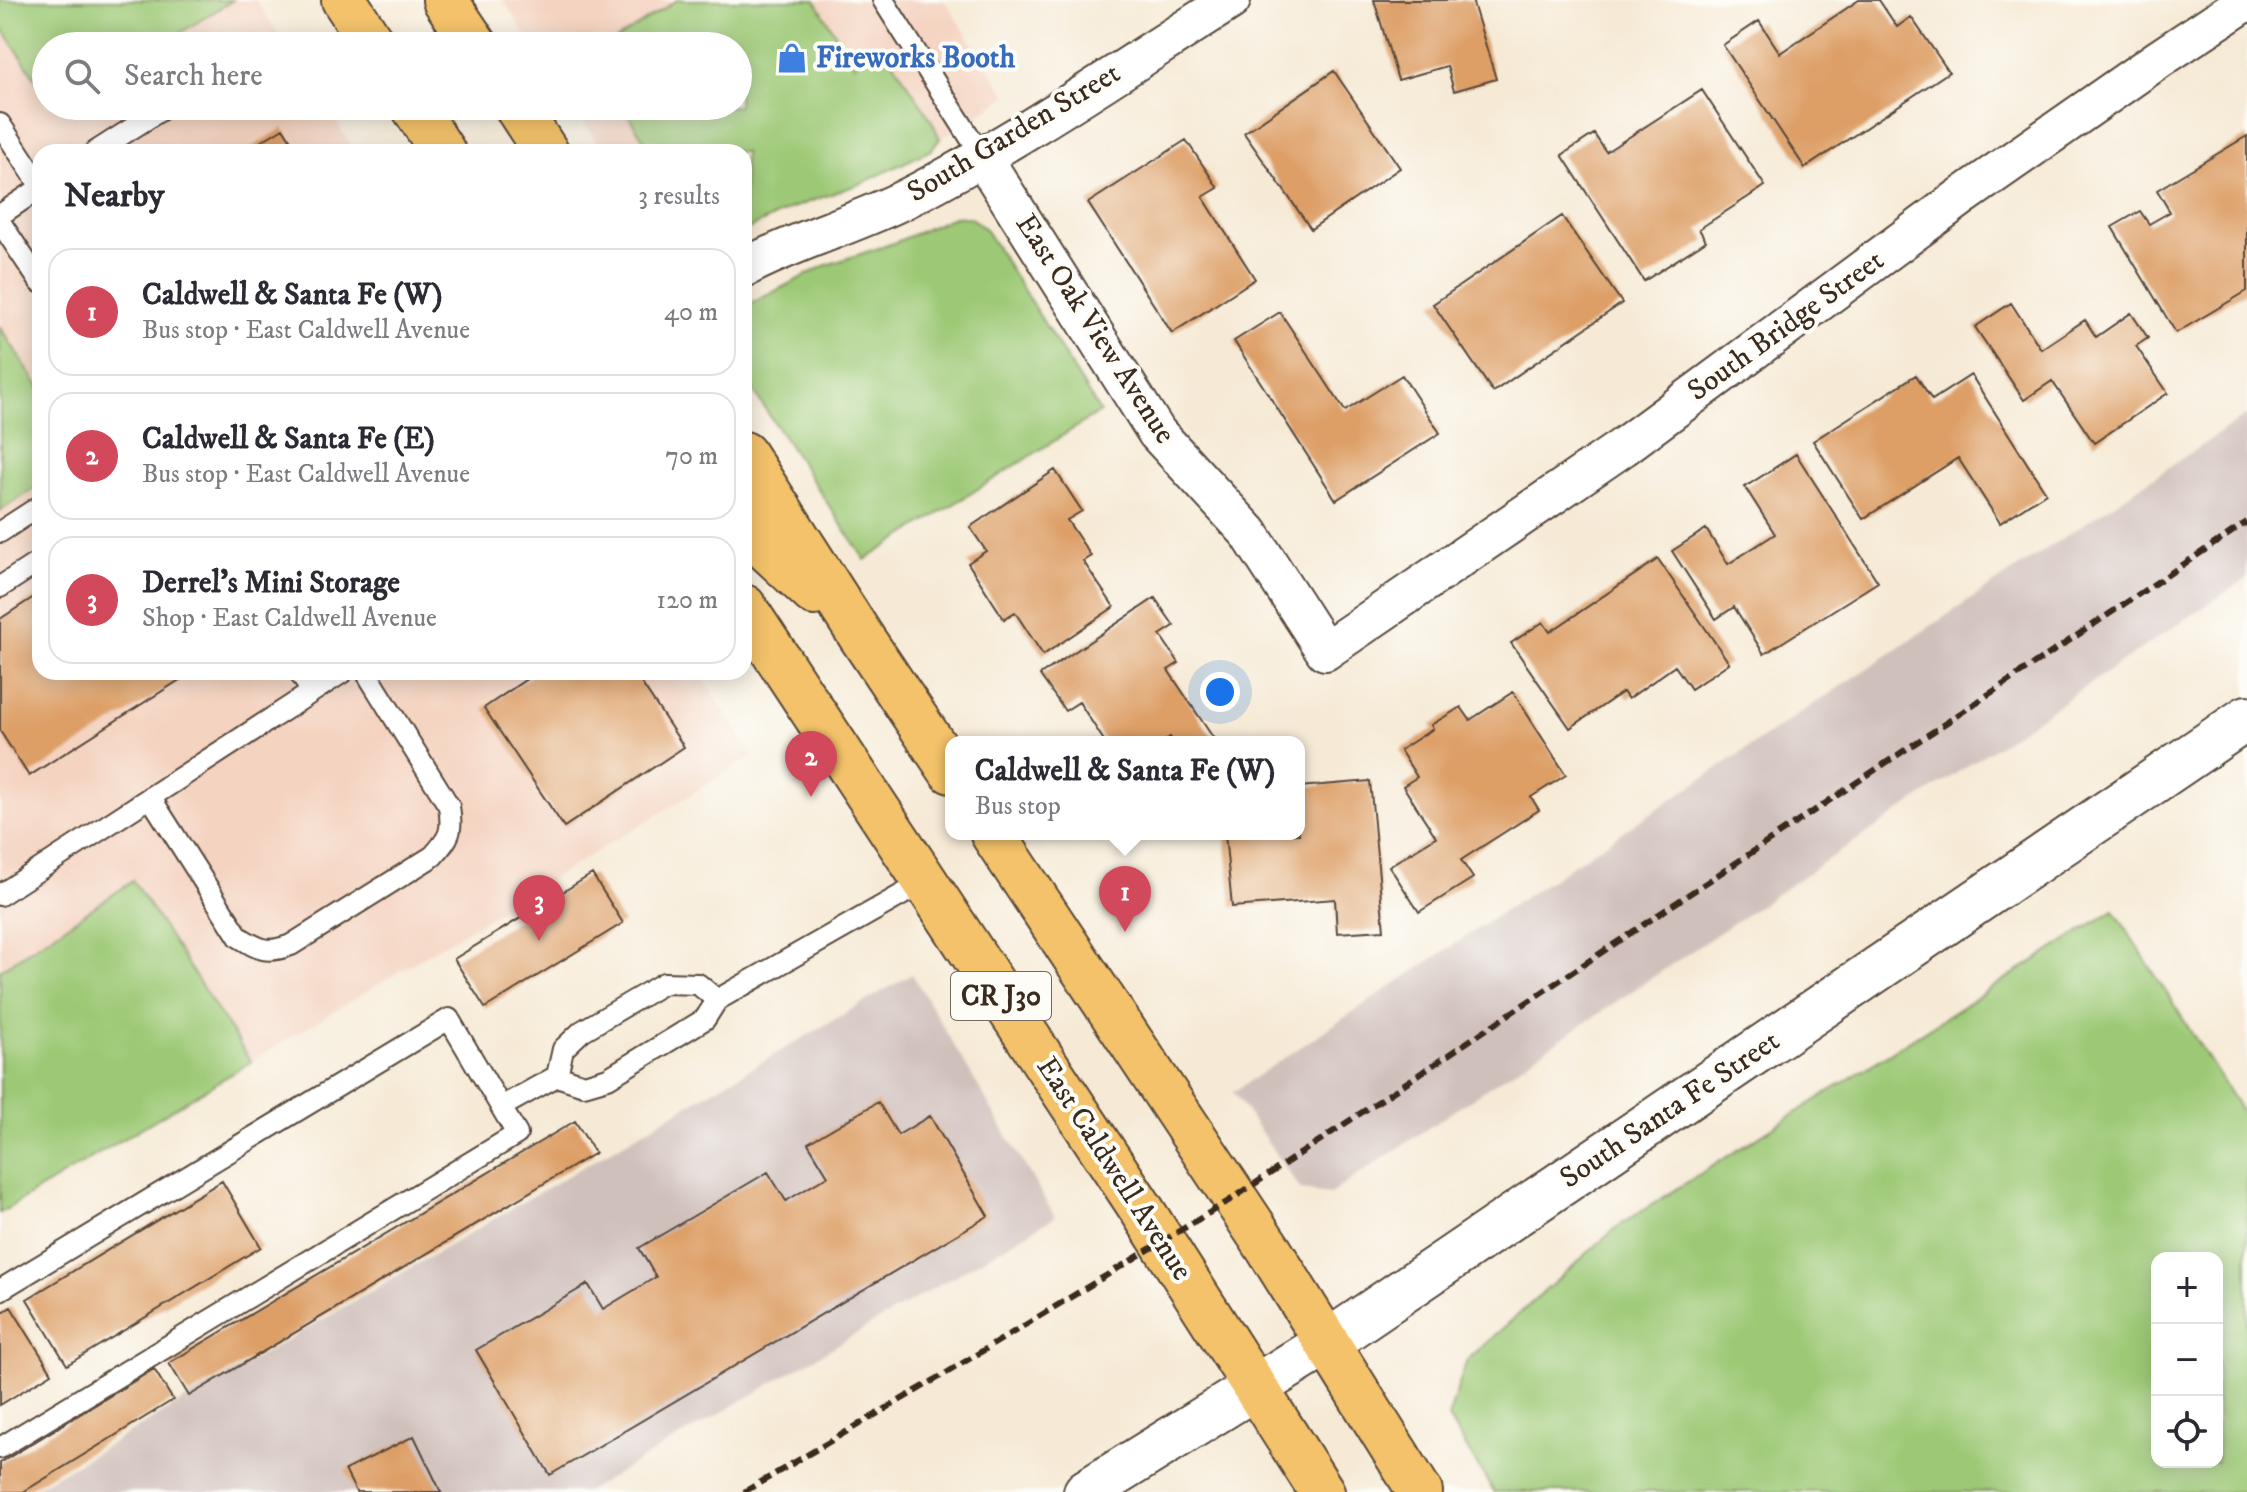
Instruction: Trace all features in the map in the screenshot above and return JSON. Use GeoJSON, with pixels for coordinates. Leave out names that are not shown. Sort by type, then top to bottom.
{"type":"FeatureCollection","features":[{"type":"Feature","properties":{"kind":"main road"},"geometry":{"type":"LineString","coordinates":[[344,0],[365,32]]}},
{"type":"Feature","properties":{"kind":"main road"},"geometry":{"type":"LineString","coordinates":[[445,0],[467,32]]}},
{"type":"Feature","properties":{"kind":"main road"},"geometry":{"type":"LineString","coordinates":[[422,120],[438,144]]}},
{"type":"Feature","properties":{"kind":"main road"},"geometry":{"type":"LineString","coordinates":[[525,120],[541,144]]}},
{"type":"Feature","properties":{"kind":"main road"},"geometry":{"type":"LineString","coordinates":[[752,466],[945,762]]}},
{"type":"Feature","properties":{"kind":"main road"},"geometry":{"type":"LineString","coordinates":[[752,535],[860,635]]}},
{"type":"Feature","properties":{"kind":"main road","name":"East Caldwell Avenue"},"geometry":{"type":"LineString","coordinates":[[752,619],[1163,1242],[1322,1492]]}},
{"type":"Feature","properties":{"kind":"main road","name":"CR J30"},"geometry":{"type":"LineString","coordinates":[[997,840],[1235,1197],[1420,1492]]}},
{"type":"Feature","properties":{"kind":"street","name":"South Garden Street"},"geometry":{"type":"LineString","coordinates":[[752,264],[903,200],[983,158],[1231,0]]}},
{"type":"Feature","properties":{"kind":"street","name":"South Bridge Street"},"geometry":{"type":"LineString","coordinates":[[1325,651],[1623,447],[1961,197],[2247,1]]}},
{"type":"Feature","properties":{"kind":"street","name":"East Oak View Avenue"},"geometry":{"type":"LineString","coordinates":[[983,158],[1157,433],[1249,533],[1325,651]]}},
{"type":"Feature","properties":{"kind":"street","name":"South Santa Fe Street"},"geometry":{"type":"LineString","coordinates":[[1086,1492],[1328,1342],[2247,718]]}},
{"type":"Feature","properties":{"kind":"lane"},"geometry":{"type":"LineString","coordinates":[[883,0],[983,158]]}},
{"type":"Feature","properties":{"kind":"lane"},"geometry":{"type":"LineString","coordinates":[[108,144],[145,120]]}},
{"type":"Feature","properties":{"kind":"lane"},"geometry":{"type":"LineString","coordinates":[[0,124],[32,174]]}},
{"type":"Feature","properties":{"kind":"lane"},"geometry":{"type":"LineString","coordinates":[[0,215],[32,192]]}},
{"type":"Feature","properties":{"kind":"lane"},"geometry":{"type":"LineString","coordinates":[[0,222],[32,270]]}},
{"type":"Feature","properties":{"kind":"lane"},"geometry":{"type":"LineString","coordinates":[[0,532],[32,511]]}},
{"type":"Feature","properties":{"kind":"lane"},"geometry":{"type":"LineString","coordinates":[[0,587],[32,566]]}},
{"type":"Feature","properties":{"kind":"lane"},"geometry":{"type":"LineString","coordinates":[[304,680],[312,692]]}},
{"type":"Feature","properties":{"kind":"lane"},"geometry":{"type":"LineString","coordinates":[[0,895],[331,680]]}},
{"type":"Feature","properties":{"kind":"lane"},"geometry":{"type":"LineString","coordinates":[[150,797],[239,937],[258,949],[274,951],[291,945],[433,856],[452,826],[449,806],[371,680]]}},
{"type":"Feature","properties":{"kind":"lane"},"geometry":{"type":"LineString","coordinates":[[501,1107],[557,1076],[584,1085],[608,1078],[705,1019],[717,1000],[926,881]]}},
{"type":"Feature","properties":{"kind":"lane"},"geometry":{"type":"LineString","coordinates":[[557,1076],[563,1049],[582,1031],[664,983],[698,984],[717,1000]]}},
{"type":"Feature","properties":{"kind":"lane"},"geometry":{"type":"LineString","coordinates":[[0,1290],[449,1019],[517,1134],[0,1448]]}},
{"type":"Feature","properties":{"kind":"shaded area"},"geometry":{"type":"Polygon","coordinates":[[[0,0],[256,0],[277,32],[32,32],[32,120],[335,120],[351,144],[32,144],[32,680],[704,680],[754,756],[0,1214],[0,0]]]}},
{"type":"Feature","properties":{"kind":"shaded area"},"geometry":{"type":"Polygon","coordinates":[[[503,0],[944,0],[1007,96],[927,148],[752,152],[752,144],[599,144],[582,120],[752,120],[752,32],[524,32],[503,0]]]}},
{"type":"Feature","properties":{"kind":"shaded area"},"geometry":{"type":"Polygon","coordinates":[[[2247,415],[2247,578],[1330,1194],[1301,1190],[1233,1092],[2247,415]]]}},
{"type":"Feature","properties":{"kind":"shaded area"},"geometry":{"type":"Polygon","coordinates":[[[912,974],[1055,1217],[586,1492],[28,1492],[912,974]]]}},
{"type":"Feature","properties":{"kind":"green space"},"geometry":{"type":"Polygon","coordinates":[[[0,0],[233,0],[182,32],[32,32],[32,73],[0,24],[0,0]]]}},
{"type":"Feature","properties":{"kind":"green space"},"geometry":{"type":"Polygon","coordinates":[[[677,0],[815,0],[854,65],[883,46],[932,121],[940,139],[931,150],[862,183],[792,208],[752,227],[752,144],[647,144],[631,120],[752,120],[752,32],[628,32],[677,0]]]}},
{"type":"Feature","properties":{"kind":"green space"},"geometry":{"type":"Polygon","coordinates":[[[956,216],[971,218],[985,229],[1100,412],[865,560],[752,389],[752,303],[824,266],[894,243],[956,216]]]}},
{"type":"Feature","properties":{"kind":"green space"},"geometry":{"type":"Polygon","coordinates":[[[0,327],[32,376],[32,490],[0,511],[0,327]]]}},
{"type":"Feature","properties":{"kind":"green space"},"geometry":{"type":"Polygon","coordinates":[[[133,881],[251,1062],[0,1213],[0,970],[133,881]]]}},
{"type":"Feature","properties":{"kind":"green space"},"geometry":{"type":"Polygon","coordinates":[[[2114,910],[2247,1120],[2247,1492],[1494,1492],[1448,1418],[1467,1360],[1617,1227],[2114,910]]]}},
{"type":"Feature","properties":{"kind":"building"},"geometry":{"type":"Polygon","coordinates":[[[1374,0],[1472,0],[1496,79],[1454,91],[1447,66],[1398,80],[1374,0]]]}},
{"type":"Feature","properties":{"kind":"building"},"geometry":{"type":"Polygon","coordinates":[[[1859,0],[1879,0],[1897,27],[1911,17],[1949,72],[1805,168],[1723,45],[1759,21],[1780,53],[1859,0]]]}},
{"type":"Feature","properties":{"kind":"building"},"geometry":{"type":"Polygon","coordinates":[[[1334,71],[1400,168],[1311,229],[1244,133],[1334,71]]]}},
{"type":"Feature","properties":{"kind":"building"},"geometry":{"type":"Polygon","coordinates":[[[1702,90],[1765,186],[1699,229],[1706,241],[1644,281],[1562,155],[1594,134],[1606,152],[1702,90]]]}},
{"type":"Feature","properties":{"kind":"building"},"geometry":{"type":"Polygon","coordinates":[[[283,128],[293,144],[257,144],[283,128]]]}},
{"type":"Feature","properties":{"kind":"building"},"geometry":{"type":"Polygon","coordinates":[[[2247,136],[2247,291],[2176,333],[2112,227],[2140,211],[2149,224],[2170,212],[2157,190],[2247,136]]]}},
{"type":"Feature","properties":{"kind":"building"},"geometry":{"type":"Polygon","coordinates":[[[1186,140],[1218,188],[1203,197],[1255,279],[1172,333],[1088,203],[1186,140]]]}},
{"type":"Feature","properties":{"kind":"building"},"geometry":{"type":"Polygon","coordinates":[[[1562,216],[1622,303],[1493,392],[1433,304],[1562,216]]]}},
{"type":"Feature","properties":{"kind":"building"},"geometry":{"type":"Polygon","coordinates":[[[2011,303],[2041,349],[2085,320],[2096,337],[2131,313],[2148,338],[2136,346],[2168,393],[2094,443],[2052,381],[2024,400],[1975,327],[2011,303]]]}},
{"type":"Feature","properties":{"kind":"building"},"geometry":{"type":"Polygon","coordinates":[[[1280,312],[1345,411],[1402,375],[1440,433],[1336,500],[1234,341],[1280,312]]]}},
{"type":"Feature","properties":{"kind":"building"},"geometry":{"type":"Polygon","coordinates":[[[1916,375],[1932,400],[1971,375],[2046,493],[2000,523],[1958,458],[1863,519],[1813,441],[1916,375]]]}},
{"type":"Feature","properties":{"kind":"building"},"geometry":{"type":"Polygon","coordinates":[[[1796,454],[1878,582],[1764,654],[1734,607],[1716,619],[1672,551],[1706,529],[1728,564],[1775,534],[1745,487],[1796,454]]]}},
{"type":"Feature","properties":{"kind":"building"},"geometry":{"type":"Polygon","coordinates":[[[1055,470],[1082,511],[1067,520],[1091,556],[1083,561],[1114,607],[1043,655],[1015,612],[1004,619],[968,563],[986,551],[970,527],[1055,470]]]}},
{"type":"Feature","properties":{"kind":"building"},"geometry":{"type":"Polygon","coordinates":[[[1658,559],[1729,663],[1691,689],[1675,666],[1628,699],[1623,692],[1570,728],[1511,643],[1543,622],[1550,632],[1658,559]]]}},
{"type":"Feature","properties":{"kind":"building"},"geometry":{"type":"Polygon","coordinates":[[[32,598],[32,680],[179,680],[29,776],[0,731],[0,619],[32,598]]]}},
{"type":"Feature","properties":{"kind":"building"},"geometry":{"type":"Polygon","coordinates":[[[1155,598],[1174,626],[1160,635],[1179,663],[1168,670],[1212,736],[1101,736],[1079,702],[1065,711],[1040,675],[1155,598]]]}},
{"type":"Feature","properties":{"kind":"building"},"geometry":{"type":"Polygon","coordinates":[[[525,680],[639,680],[684,747],[564,827],[484,708],[525,680]]]}},
{"type":"Feature","properties":{"kind":"building"},"geometry":{"type":"Polygon","coordinates":[[[1513,692],[1566,775],[1531,797],[1539,810],[1461,860],[1473,878],[1419,912],[1389,866],[1436,837],[1403,786],[1417,777],[1400,750],[1433,729],[1431,725],[1461,707],[1470,720],[1513,692]]]}},
{"type":"Feature","properties":{"kind":"building"},"geometry":{"type":"Polygon","coordinates":[[[1370,781],[1384,930],[1337,933],[1335,899],[1232,907],[1226,840],[1305,840],[1305,786],[1370,781]]]}},
{"type":"Feature","properties":{"kind":"building"},"geometry":{"type":"Polygon","coordinates":[[[592,874],[623,923],[485,1008],[454,959],[592,874]]]}},
{"type":"Feature","properties":{"kind":"building"},"geometry":{"type":"Polygon","coordinates":[[[878,1102],[898,1135],[930,1116],[988,1216],[550,1475],[476,1350],[588,1284],[603,1309],[656,1277],[639,1248],[768,1172],[786,1201],[828,1176],[808,1143],[878,1102]]]}},
{"type":"Feature","properties":{"kind":"building"},"geometry":{"type":"Polygon","coordinates":[[[575,1121],[595,1153],[189,1396],[169,1363],[575,1121]]]}},
{"type":"Feature","properties":{"kind":"building"},"geometry":{"type":"Polygon","coordinates":[[[222,1181],[261,1247],[67,1365],[27,1299],[222,1181]]]}},
{"type":"Feature","properties":{"kind":"building"},"geometry":{"type":"Polygon","coordinates":[[[11,1307],[52,1373],[0,1405],[0,1314],[11,1307]]]}},
{"type":"Feature","properties":{"kind":"building"},"geometry":{"type":"Polygon","coordinates":[[[154,1369],[173,1400],[23,1492],[0,1492],[0,1463],[154,1369]]]}},
{"type":"Feature","properties":{"kind":"building"},"geometry":{"type":"Polygon","coordinates":[[[414,1436],[441,1492],[356,1492],[345,1470],[414,1436]]]}},
{"type":"Feature","properties":{"kind":"railway"},"geometry":{"type":"LineString","coordinates":[[744,1492],[1235,1197],[2247,522]]}},
{"type":"Feature","properties":{"kind":"place","name":"Fireworks Booth"},"geometry":{"type":"Point","coordinates":[792,58]}},
{"type":"Feature","properties":{"kind":"place","name":"Caldwell & Santa Fe (E)"},"geometry":{"type":"Point","coordinates":[811,797]}},
{"type":"Feature","properties":{"kind":"place","name":"Caldwell & Santa Fe (W)"},"geometry":{"type":"Point","coordinates":[1125,932]}},
{"type":"Feature","properties":{"kind":"place","name":"Derrel's Mini Storage"},"geometry":{"type":"Point","coordinates":[539,941]}}]}
